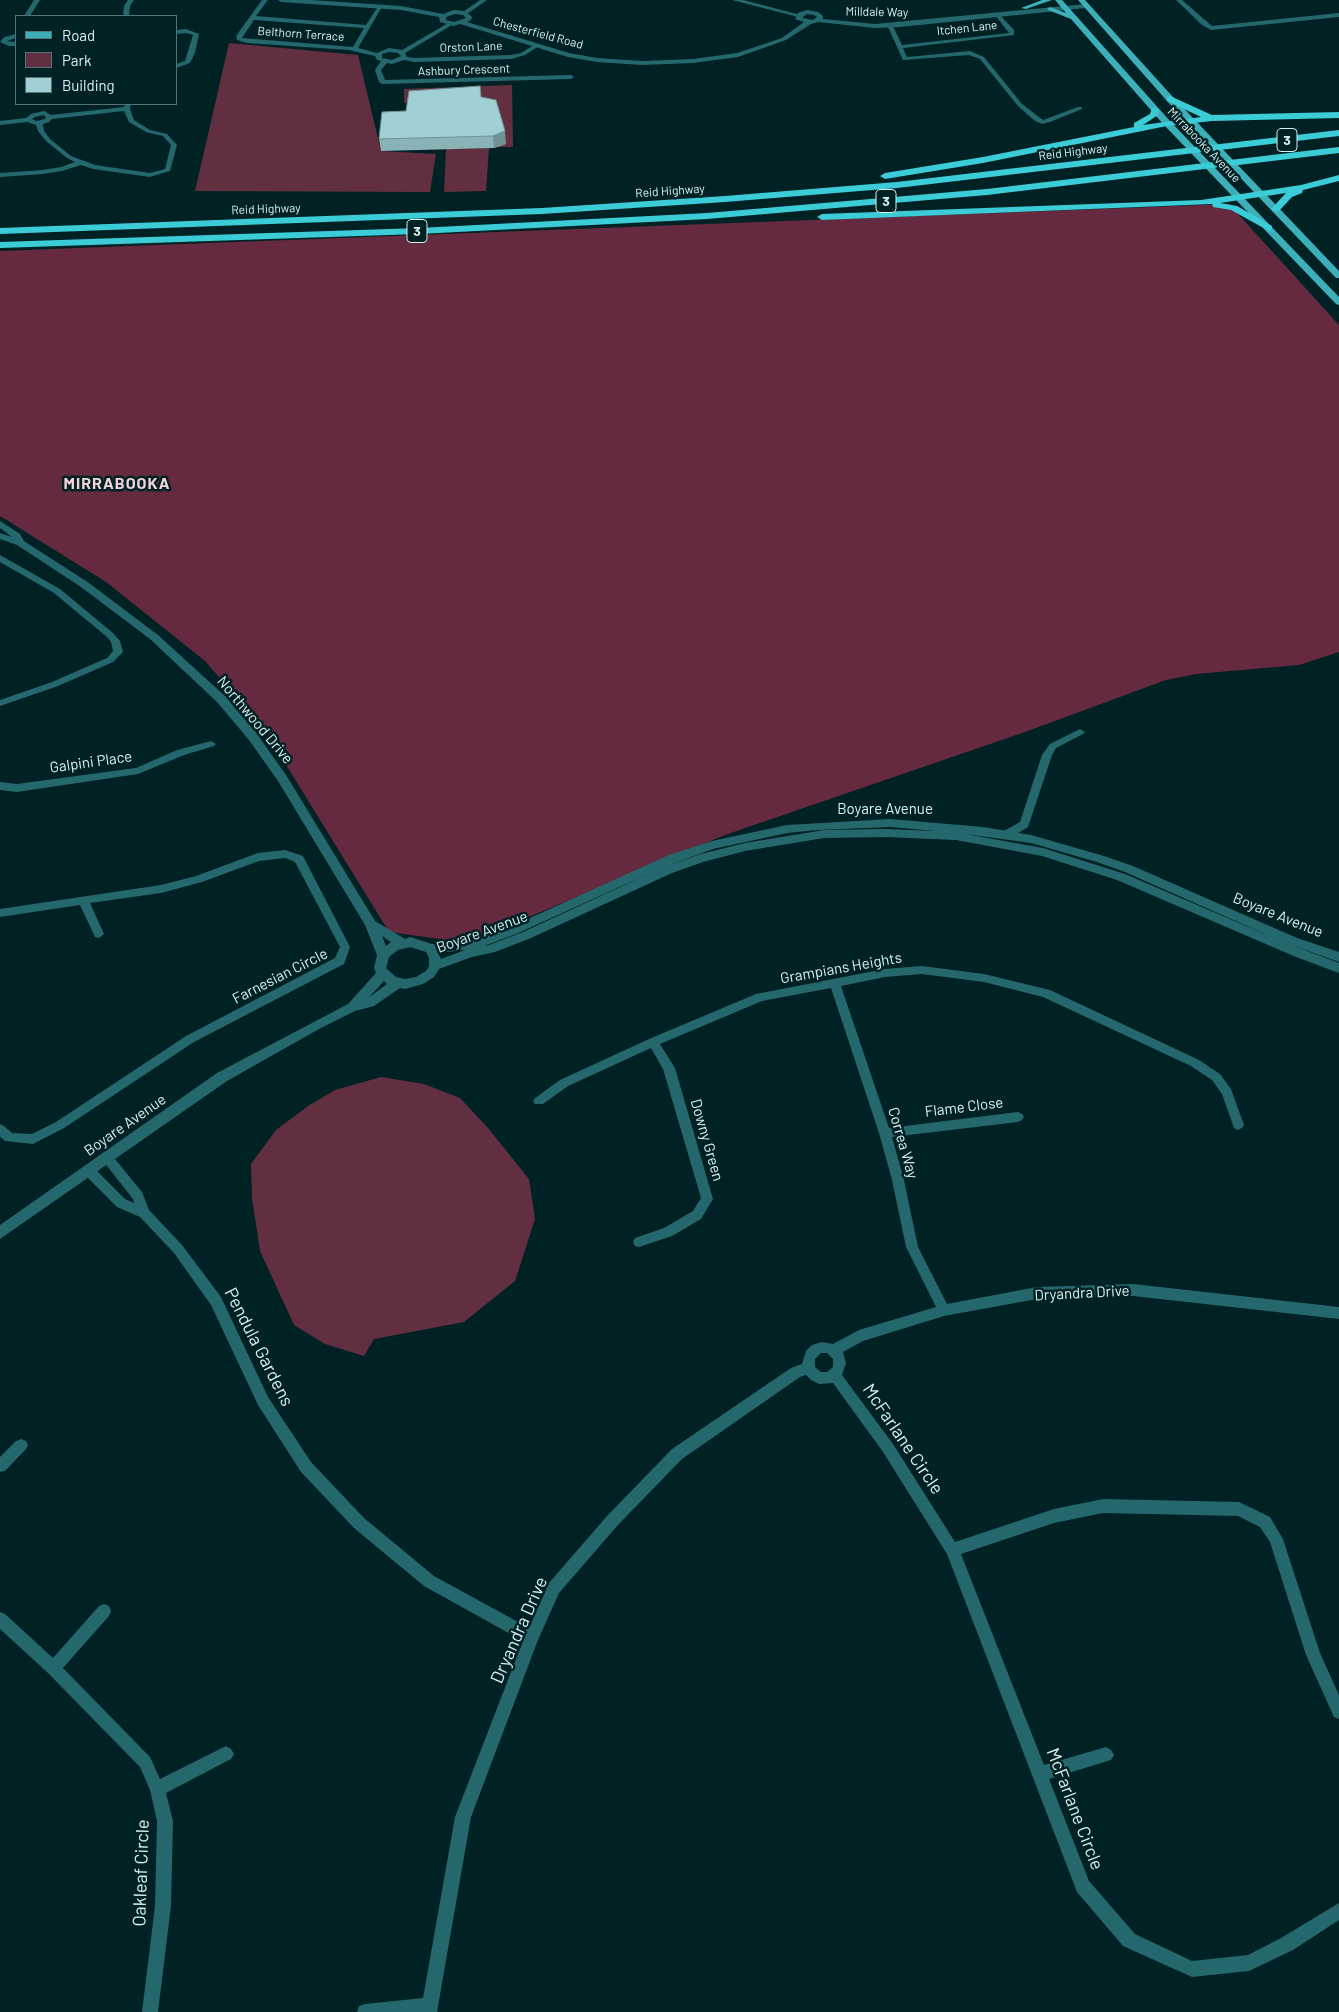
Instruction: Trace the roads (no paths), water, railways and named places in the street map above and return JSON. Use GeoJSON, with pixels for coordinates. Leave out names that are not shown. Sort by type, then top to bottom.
{"type":"FeatureCollection","features":[{"type":"Feature","properties":{"kind":"highway"},"geometry":{"type":"LineString","coordinates":[[1170,99],[1212,118]]}},
{"type":"Feature","properties":{"kind":"highway"},"geometry":{"type":"LineString","coordinates":[[1129,130],[1154,115],[1155,110]]}},
{"type":"Feature","properties":{"kind":"highway"},"geometry":{"type":"LineString","coordinates":[[645,205],[932,169],[1129,130],[1190,120],[1339,115]]}},
{"type":"Feature","properties":{"kind":"highway","name":"Reid Highway"},"geometry":{"type":"LineString","coordinates":[[0,231],[413,217],[645,205],[897,185],[1339,134]]}},
{"type":"Feature","properties":{"kind":"highway","name":"Reid Highway"},"geometry":{"type":"LineString","coordinates":[[0,245],[585,224],[817,208],[987,192],[1339,150]]}},
{"type":"Feature","properties":{"kind":"highway"},"geometry":{"type":"LineString","coordinates":[[585,224],[1201,203],[1261,194],[1339,178]]}},
{"type":"Feature","properties":{"kind":"highway"},"geometry":{"type":"LineString","coordinates":[[1276,209],[1289,195],[1319,183]]}},
{"type":"Feature","properties":{"kind":"highway"},"geometry":{"type":"LineString","coordinates":[[1201,203],[1234,208],[1269,228]]}},
{"type":"Feature","properties":{"kind":"main road"},"geometry":{"type":"LineString","coordinates":[[1024,8],[1049,0]]}},
{"type":"Feature","properties":{"kind":"main road","name":"Mirrabooka Avenue"},"geometry":{"type":"LineString","coordinates":[[1083,2],[1170,99],[1339,276]]}},
{"type":"Feature","properties":{"kind":"main road","name":"Mirrabooka Avenue"},"geometry":{"type":"LineString","coordinates":[[1062,4],[1167,123],[1339,302]]}},
{"type":"Feature","properties":{"kind":"main road"},"geometry":{"type":"LineString","coordinates":[[1050,9],[1061,12],[1079,22]]}},
{"type":"Feature","properties":{"kind":"main road"},"geometry":{"type":"LineString","coordinates":[[1122,72],[1137,69],[1123,47]]}},
{"type":"Feature","properties":{"kind":"street"},"geometry":{"type":"LineString","coordinates":[[28,15],[37,0]]}},
{"type":"Feature","properties":{"kind":"street"},"geometry":{"type":"LineString","coordinates":[[126,15],[127,6],[131,0]]}},
{"type":"Feature","properties":{"kind":"street","name":"Belthorn Terrace"},"geometry":{"type":"LineString","coordinates":[[265,0],[238,36],[239,39],[355,49],[378,55]]}},
{"type":"Feature","properties":{"kind":"street"},"geometry":{"type":"LineString","coordinates":[[281,0],[401,4],[446,18],[465,18]]}},
{"type":"Feature","properties":{"kind":"street"},"geometry":{"type":"LineString","coordinates":[[333,1],[401,8],[446,18],[465,18],[484,0]]}},
{"type":"Feature","properties":{"kind":"street"},"geometry":{"type":"LineString","coordinates":[[735,0],[803,13],[818,14]]}},
{"type":"Feature","properties":{"kind":"street"},"geometry":{"type":"LineString","coordinates":[[746,0],[803,13],[809,22],[818,14]]}},
{"type":"Feature","properties":{"kind":"street"},"geometry":{"type":"LineString","coordinates":[[1179,0],[1204,24],[1211,28],[1339,16]]}},
{"type":"Feature","properties":{"kind":"street","name":"Milldale Way"},"geometry":{"type":"LineString","coordinates":[[818,14],[876,21],[905,20],[1083,2]]}},
{"type":"Feature","properties":{"kind":"street","name":"Milldale Way"},"geometry":{"type":"LineString","coordinates":[[818,14],[890,25],[1050,9],[1062,4]]}},
{"type":"Feature","properties":{"kind":"street"},"geometry":{"type":"LineString","coordinates":[[355,49],[381,6]]}},
{"type":"Feature","properties":{"kind":"street","name":"Chesterfield Road"},"geometry":{"type":"LineString","coordinates":[[772,42],[786,32],[803,13]]}},
{"type":"Feature","properties":{"kind":"street","name":"Itchen Lane"},"geometry":{"type":"LineString","coordinates":[[900,47],[1012,34],[1012,31],[998,15]]}},
{"type":"Feature","properties":{"kind":"street"},"geometry":{"type":"LineString","coordinates":[[252,18],[369,27]]}},
{"type":"Feature","properties":{"kind":"street","name":"Ashbury Crescent"},"geometry":{"type":"LineString","coordinates":[[401,53],[446,18]]}},
{"type":"Feature","properties":{"kind":"street","name":"Chesterfield Road"},"geometry":{"type":"LineString","coordinates":[[465,18],[536,46],[598,60],[655,61],[715,59],[738,55],[796,31],[809,22]]}},
{"type":"Feature","properties":{"kind":"street"},"geometry":{"type":"LineString","coordinates":[[890,25],[905,59],[976,54],[982,58],[1020,105],[1036,120],[1042,122],[1080,108]]}},
{"type":"Feature","properties":{"kind":"street","name":"Chesterfield Road"},"geometry":{"type":"LineString","coordinates":[[493,30],[575,51],[655,61]]}},
{"type":"Feature","properties":{"kind":"street"},"geometry":{"type":"LineString","coordinates":[[178,32],[186,31],[196,34],[188,62],[178,65]]}},
{"type":"Feature","properties":{"kind":"street"},"geometry":{"type":"LineString","coordinates":[[2,42],[15,36]]}},
{"type":"Feature","properties":{"kind":"street"},"geometry":{"type":"LineString","coordinates":[[2,42],[15,44]]}},
{"type":"Feature","properties":{"kind":"street","name":"Orston Lane"},"geometry":{"type":"LineString","coordinates":[[401,53],[414,60],[511,57],[524,54],[536,46]]}},
{"type":"Feature","properties":{"kind":"street"},"geometry":{"type":"LineString","coordinates":[[385,51],[401,53],[397,61],[385,61],[379,59],[378,55],[385,51]]}},
{"type":"Feature","properties":{"kind":"street","name":"Ashbury Crescent"},"geometry":{"type":"LineString","coordinates":[[385,61],[378,70],[382,82],[571,77]]}},
{"type":"Feature","properties":{"kind":"street"},"geometry":{"type":"LineString","coordinates":[[40,113],[41,105]]}},
{"type":"Feature","properties":{"kind":"street"},"geometry":{"type":"LineString","coordinates":[[0,123],[28,120],[39,123],[47,121],[50,117],[127,106],[131,122],[148,131],[166,135],[174,145],[168,170],[150,175],[93,167],[69,157],[48,140],[41,131],[39,123]]}},
{"type":"Feature","properties":{"kind":"street"},"geometry":{"type":"LineString","coordinates":[[28,120],[31,116],[40,113],[47,114],[50,117]]}},
{"type":"Feature","properties":{"kind":"street"},"geometry":{"type":"LineString","coordinates":[[0,175],[62,169],[82,162]]}},
{"type":"Feature","properties":{"kind":"street","name":"Northwood Drive"},"geometry":{"type":"LineString","coordinates":[[0,524],[17,536],[20,543]]}},
{"type":"Feature","properties":{"kind":"street","name":"Northwood Drive"},"geometry":{"type":"LineString","coordinates":[[0,536],[20,543],[85,584],[154,637],[220,699],[252,737],[282,778],[371,924],[383,955]]}},
{"type":"Feature","properties":{"kind":"street"},"geometry":{"type":"LineString","coordinates":[[0,558],[57,591],[110,635],[115,642],[118,652],[110,660],[55,684],[0,703]]}},
{"type":"Feature","properties":{"kind":"street"},"geometry":{"type":"LineString","coordinates":[[1006,835],[1024,824],[1047,755],[1053,746],[1080,732]]}},
{"type":"Feature","properties":{"kind":"street","name":"Galpini Place"},"geometry":{"type":"LineString","coordinates":[[0,786],[17,788],[138,772],[181,752],[211,744]]}},
{"type":"Feature","properties":{"kind":"street","name":"Boyare Avenue"},"geometry":{"type":"LineString","coordinates":[[430,949],[473,945],[512,931],[673,858],[750,836],[817,826],[890,823],[963,828],[1031,839],[1129,869],[1292,941],[1339,957]]}},
{"type":"Feature","properties":{"kind":"street"},"geometry":{"type":"LineString","coordinates":[[1024,824],[1031,839]]}},
{"type":"Feature","properties":{"kind":"street","name":"Boyare Avenue"},"geometry":{"type":"LineString","coordinates":[[435,966],[471,953],[491,949],[527,935],[654,876],[701,858],[745,847],[799,838],[840,834],[886,833],[956,836],[1042,852],[1121,877],[1300,954],[1339,968]]}},
{"type":"Feature","properties":{"kind":"street","name":"Farnesian Circle"},"geometry":{"type":"LineString","coordinates":[[0,913],[161,889],[198,879],[258,857],[285,854],[299,859],[345,947],[340,961],[190,1039],[60,1125],[33,1139],[9,1138],[0,1129]]}},
{"type":"Feature","properties":{"kind":"street"},"geometry":{"type":"LineString","coordinates":[[84,900],[100,934]]}},
{"type":"Feature","properties":{"kind":"street","name":"Northwood Drive"},"geometry":{"type":"LineString","coordinates":[[371,924],[402,943]]}},
{"type":"Feature","properties":{"kind":"street"},"geometry":{"type":"LineString","coordinates":[[402,943],[418,943],[430,949],[435,958],[435,966],[430,974],[419,981],[398,983],[383,974],[380,968],[383,955],[388,950],[402,943]]}},
{"type":"Feature","properties":{"kind":"street","name":"Grampians Heights"},"geometry":{"type":"LineString","coordinates":[[539,1101],[564,1083],[653,1042],[760,997],[885,973],[922,970],[984,978],[1046,993],[1195,1063],[1216,1077],[1227,1092],[1238,1126]]}},
{"type":"Feature","properties":{"kind":"street","name":"Boyare Avenue"},"geometry":{"type":"LineString","coordinates":[[352,1007],[383,974]]}},
{"type":"Feature","properties":{"kind":"street","name":"Boyare Avenue"},"geometry":{"type":"LineString","coordinates":[[0,1233],[222,1077],[352,1007],[370,1003],[398,983]]}},
{"type":"Feature","properties":{"kind":"street","name":"Correa Way"},"geometry":{"type":"LineString","coordinates":[[835,983],[885,1133],[898,1180],[912,1247],[944,1310]]}},
{"type":"Feature","properties":{"kind":"street","name":"Downy Green"},"geometry":{"type":"LineString","coordinates":[[639,1242],[668,1232],[697,1215],[707,1200],[669,1068],[653,1042]]}},
{"type":"Feature","properties":{"kind":"street","name":"Flame Close"},"geometry":{"type":"LineString","coordinates":[[885,1133],[1018,1117]]}},
{"type":"Feature","properties":{"kind":"street","name":"Pendula Gardens"},"geometry":{"type":"LineString","coordinates":[[106,1157],[138,1196],[144,1214]]}},
{"type":"Feature","properties":{"kind":"street","name":"Pendula Gardens"},"geometry":{"type":"LineString","coordinates":[[88,1170],[121,1203],[144,1214],[178,1249],[216,1301],[263,1401],[306,1467],[359,1523],[429,1581],[532,1638]]}},
{"type":"Feature","properties":{"kind":"street","name":"Dryandra Drive"},"geometry":{"type":"LineString","coordinates":[[429,2009],[463,1817],[532,1638],[554,1588],[612,1521],[678,1454],[796,1372],[808,1368],[808,1358],[815,1350],[821,1348],[833,1351],[860,1336],[944,1310],[1037,1293],[1133,1290],[1339,1313]]}},
{"type":"Feature","properties":{"kind":"street"},"geometry":{"type":"LineString","coordinates":[[808,1368],[815,1376],[822,1378],[835,1375],[841,1363],[833,1351]]}},
{"type":"Feature","properties":{"kind":"street","name":"McFarlane Circle"},"geometry":{"type":"LineString","coordinates":[[835,1375],[888,1448],[952,1550],[1083,1886],[1129,1940],[1192,1969],[1249,1963],[1287,1944],[1339,1912]]}},
{"type":"Feature","properties":{"kind":"street"},"geometry":{"type":"LineString","coordinates":[[0,1466],[21,1444]]}},
{"type":"Feature","properties":{"kind":"street"},"geometry":{"type":"LineString","coordinates":[[952,1550],[1054,1516],[1103,1506],[1239,1510],[1265,1522],[1276,1539],[1313,1655],[1339,1712]]}},
{"type":"Feature","properties":{"kind":"street"},"geometry":{"type":"LineString","coordinates":[[53,1668],[104,1611]]}},
{"type":"Feature","properties":{"kind":"street","name":"Oakleaf Circle"},"geometry":{"type":"LineString","coordinates":[[0,1619],[53,1668],[145,1762],[157,1789],[166,1821],[163,1906],[150,2012]]}},
{"type":"Feature","properties":{"kind":"street"},"geometry":{"type":"LineString","coordinates":[[157,1789],[226,1754]]}},
{"type":"Feature","properties":{"kind":"street"},"geometry":{"type":"LineString","coordinates":[[1040,1774],[1106,1755]]}},
{"type":"Feature","properties":{"kind":"street"},"geometry":{"type":"LineString","coordinates":[[365,2012],[429,2009]]}},
{"type":"Feature","properties":{"kind":"district","name":"MIRRABOOKA"},"geometry":{"type":"Point","coordinates":[117,484]}}]}
